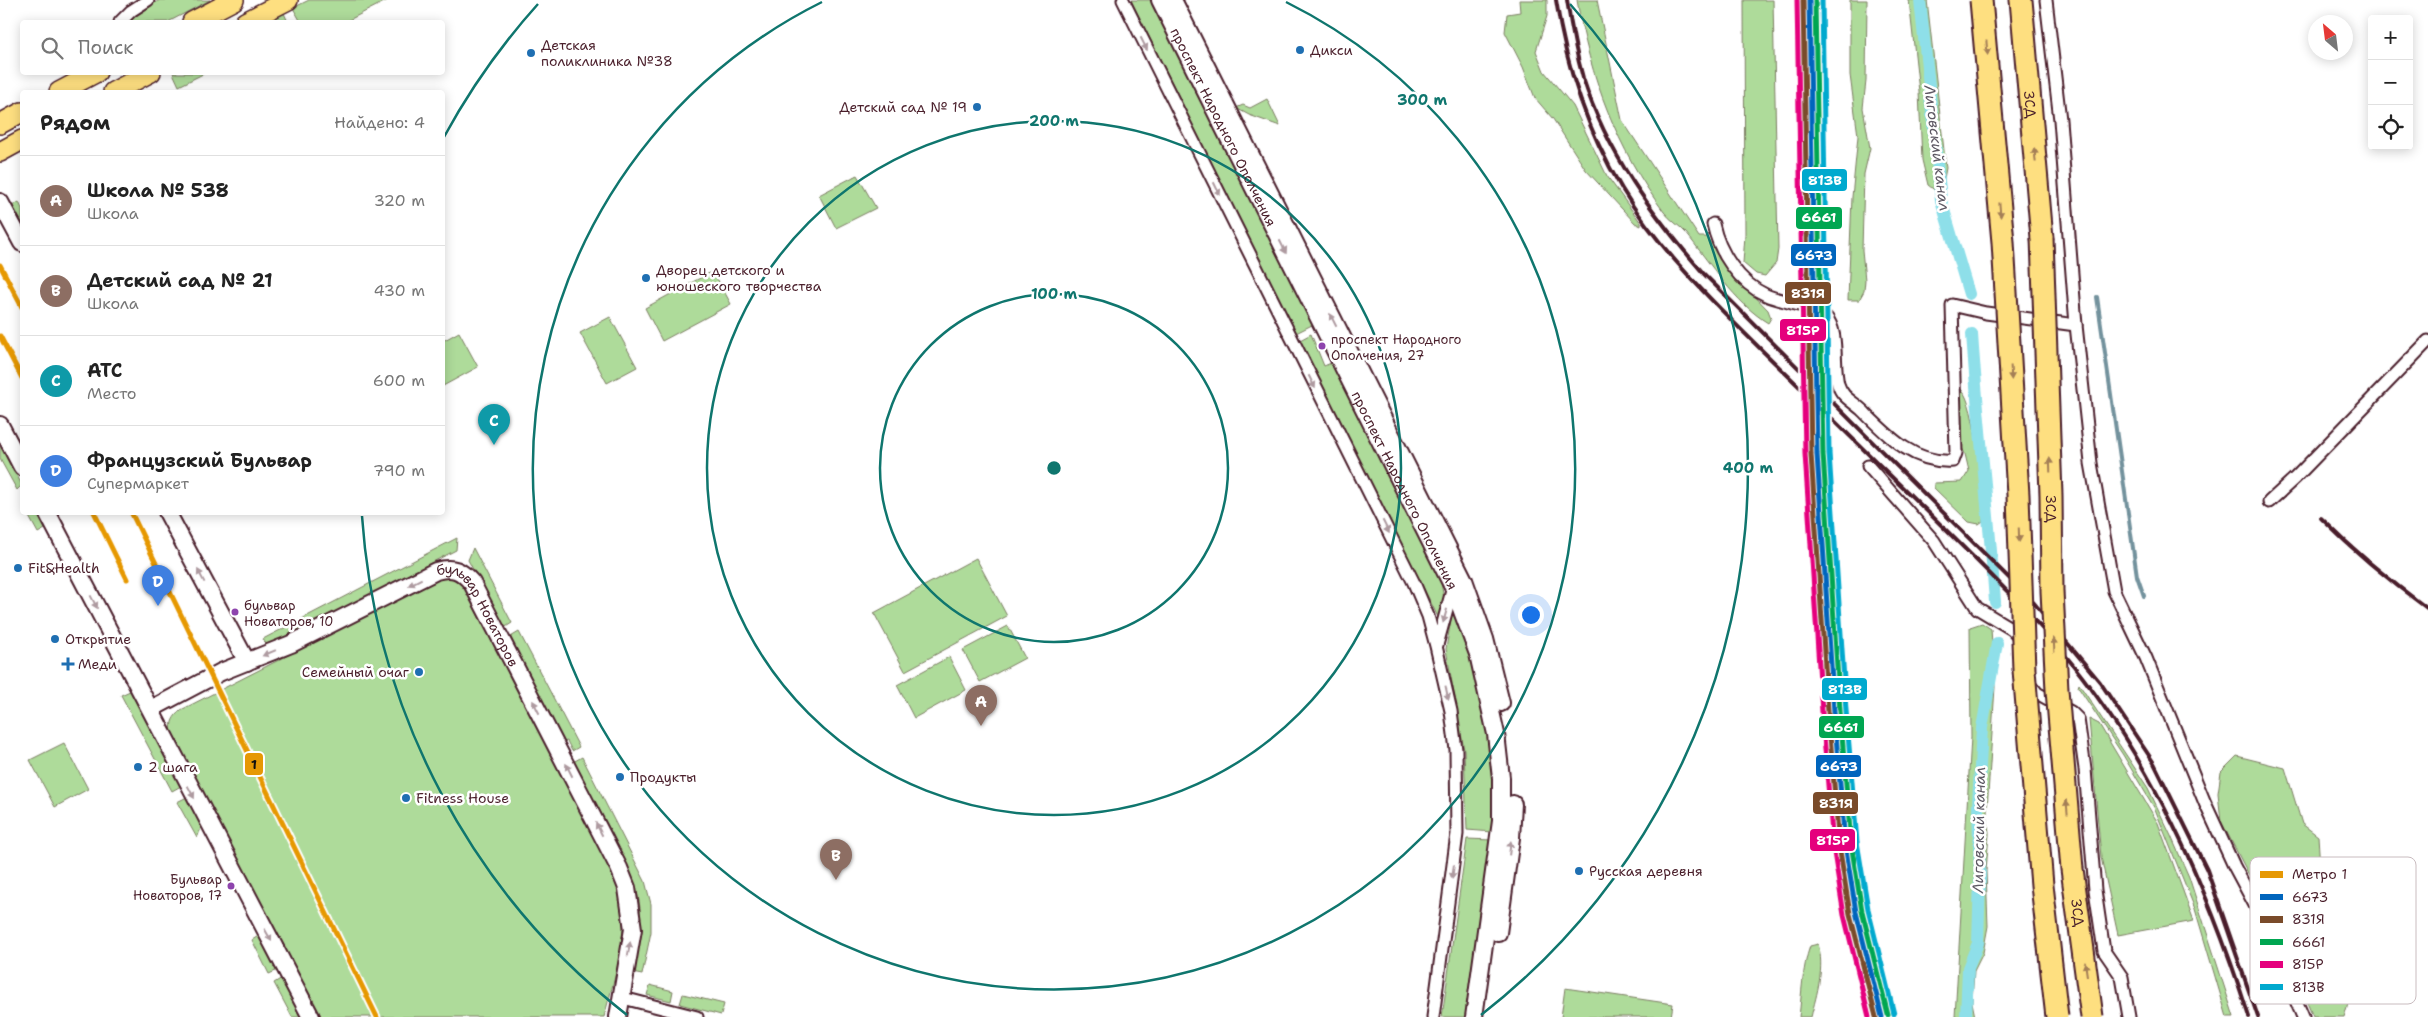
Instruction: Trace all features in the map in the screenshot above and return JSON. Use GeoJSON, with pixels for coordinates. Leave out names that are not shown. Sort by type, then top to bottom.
{"type":"FeatureCollection","features":[{"type":"Feature","properties":{"kind":"highway"},"geometry":{"type":"LineString","coordinates":[[1981,0],[2005,282],[2017,486],[2024,670],[2042,879],[2057,1017]]}},
{"type":"Feature","properties":{"kind":"highway","name":"ЗСД"},"geometry":{"type":"LineString","coordinates":[[2021,0],[2042,238],[2052,495],[2052,591],[2056,690],[2072,868],[2092,1017]]}},
{"type":"Feature","properties":{"kind":"main road"},"geometry":{"type":"LineString","coordinates":[[196,20],[234,0]]}},
{"type":"Feature","properties":{"kind":"main road"},"geometry":{"type":"LineString","coordinates":[[249,20],[288,0]]}},
{"type":"Feature","properties":{"kind":"main road","name":"проспект Народного Ополчения"},"geometry":{"type":"LineString","coordinates":[[1160,0],[1454,586],[1478,654],[1494,720],[1501,778],[1500,829],[1474,1017]]}},
{"type":"Feature","properties":{"kind":"main road","name":"проспект Народного Ополчения"},"geometry":{"type":"LineString","coordinates":[[1173,0],[1457,566],[1475,606],[1506,727],[1513,813],[1508,863],[1486,1017]]}},
{"type":"Feature","properties":{"kind":"main road"},"geometry":{"type":"LineString","coordinates":[[63,90],[91,75]]}},
{"type":"Feature","properties":{"kind":"main road"},"geometry":{"type":"LineString","coordinates":[[116,90],[145,75]]}},
{"type":"Feature","properties":{"kind":"main road"},"geometry":{"type":"LineString","coordinates":[[0,124],[20,113]]}},
{"type":"Feature","properties":{"kind":"main road"},"geometry":{"type":"LineString","coordinates":[[0,152],[20,141]]}},
{"type":"Feature","properties":{"kind":"main road"},"geometry":{"type":"LineString","coordinates":[[0,202],[20,240]]}},
{"type":"Feature","properties":{"kind":"main road"},"geometry":{"type":"LineString","coordinates":[[0,424],[20,463]]}},
{"type":"Feature","properties":{"kind":"main road"},"geometry":{"type":"LineString","coordinates":[[49,515],[151,709],[160,733],[311,1017]]}},
{"type":"Feature","properties":{"kind":"main road"},"geometry":{"type":"LineString","coordinates":[[169,515],[247,662]]}},
{"type":"Feature","properties":{"kind":"main road","name":"бульвар Новаторов"},"geometry":{"type":"LineString","coordinates":[[151,709],[222,672],[291,644],[436,571],[447,568],[457,569],[464,574],[476,592],[619,868],[631,906],[633,929],[623,998],[618,1017]]}},
{"type":"Feature","properties":{"kind":"street"},"geometry":{"type":"LineString","coordinates":[[122,20],[131,11],[148,0]]}},
{"type":"Feature","properties":{"kind":"street"},"geometry":{"type":"LineString","coordinates":[[1122,0],[1414,582],[1428,616],[1451,710],[1456,750],[1458,820],[1433,1017]]}},
{"type":"Feature","properties":{"kind":"street"},"geometry":{"type":"LineString","coordinates":[[2046,0],[2060,120],[2076,324],[2091,463],[2114,591],[2146,658],[2205,803],[2250,897]]}},
{"type":"Feature","properties":{"kind":"street"},"geometry":{"type":"LineString","coordinates":[[63,90],[77,75]]}},
{"type":"Feature","properties":{"kind":"street"},"geometry":{"type":"LineString","coordinates":[[1713,224],[1722,250],[1731,264],[1749,284],[1766,295],[1819,311],[1826,317],[1832,326],[1838,383],[1843,396],[1861,409],[1899,445],[1919,456],[1939,462],[1953,461],[1956,453],[1952,305],[1986,313],[2076,324]]}},
{"type":"Feature","properties":{"kind":"street"},"geometry":{"type":"LineString","coordinates":[[2269,502],[2301,472],[2428,340]]}},
{"type":"Feature","properties":{"kind":"street"},"geometry":{"type":"LineString","coordinates":[[1868,466],[1934,541],[1977,608],[2012,629],[2021,638],[2030,685],[2045,699],[2071,712],[2078,719],[2085,769],[2094,880],[2104,951],[2122,977],[2129,1017]]}},
{"type":"Feature","properties":{"kind":"street"},"geometry":{"type":"LineString","coordinates":[[1436,646],[1454,586]]}},
{"type":"Feature","properties":{"kind":"street"},"geometry":{"type":"LineString","coordinates":[[623,998],[697,1017]]}},
{"type":"Feature","properties":{"kind":"street"},"geometry":{"type":"LineString","coordinates":[[2297,1004],[2302,1017]]}},
{"type":"Feature","properties":{"kind":"green space"},"geometry":{"type":"Polygon","coordinates":[[[160,0],[210,0],[172,20],[129,20],[143,9],[160,0]]]}},
{"type":"Feature","properties":{"kind":"green space"},"geometry":{"type":"Polygon","coordinates":[[[309,0],[388,0],[349,20],[300,20],[293,8],[309,0]]]}},
{"type":"Feature","properties":{"kind":"green space"},"geometry":{"type":"Polygon","coordinates":[[[1131,0],[1150,0],[1314,324],[1296,333],[1131,0]]]}},
{"type":"Feature","properties":{"kind":"green space"},"geometry":{"type":"Polygon","coordinates":[[[1519,0],[1547,0],[1547,16],[1536,51],[1544,71],[1573,106],[1607,176],[1641,223],[1641,226],[1635,223],[1586,170],[1553,119],[1535,98],[1523,67],[1505,32],[1507,14],[1520,12],[1519,0]]]}},
{"type":"Feature","properties":{"kind":"green space"},"geometry":{"type":"Polygon","coordinates":[[[1577,0],[1597,0],[1622,120],[1699,237],[1707,237],[1721,261],[1768,310],[1771,318],[1768,323],[1756,315],[1734,294],[1686,233],[1666,215],[1632,163],[1619,138],[1598,84],[1589,57],[1577,0]]]}},
{"type":"Feature","properties":{"kind":"green space"},"geometry":{"type":"Polygon","coordinates":[[[1744,0],[1773,0],[1778,249],[1776,263],[1765,276],[1756,274],[1743,263],[1745,235],[1744,0]]]}},
{"type":"Feature","properties":{"kind":"green space"},"geometry":{"type":"Polygon","coordinates":[[[1850,0],[1867,0],[1866,81],[1863,108],[1870,148],[1864,174],[1862,250],[1865,280],[1864,291],[1859,300],[1848,300],[1852,197],[1858,136],[1850,75],[1850,0]]]}},
{"type":"Feature","properties":{"kind":"green space"},"geometry":{"type":"Polygon","coordinates":[[[1909,0],[1927,0],[1946,168],[1941,195],[1928,185],[1922,160],[1919,92],[1909,0]]]}},
{"type":"Feature","properties":{"kind":"green space"},"geometry":{"type":"Polygon","coordinates":[[[284,13],[287,20],[270,20],[284,13]]]}},
{"type":"Feature","properties":{"kind":"green space"},"geometry":{"type":"Polygon","coordinates":[[[174,75],[201,75],[179,86],[174,75]]]}},
{"type":"Feature","properties":{"kind":"green space"},"geometry":{"type":"Polygon","coordinates":[[[1267,99],[1280,126],[1249,115],[1236,108],[1243,105],[1250,108],[1267,99]]]}},
{"type":"Feature","properties":{"kind":"green space"},"geometry":{"type":"Polygon","coordinates":[[[857,175],[876,208],[836,228],[819,195],[857,175]]]}},
{"type":"Feature","properties":{"kind":"green space"},"geometry":{"type":"Polygon","coordinates":[[[19,202],[20,222],[12,206],[19,202]]]}},
{"type":"Feature","properties":{"kind":"green space"},"geometry":{"type":"Polygon","coordinates":[[[713,271],[731,304],[662,341],[645,308],[713,271]]]}},
{"type":"Feature","properties":{"kind":"green space"},"geometry":{"type":"Polygon","coordinates":[[[610,317],[637,367],[607,383],[580,333],[610,317]]]}},
{"type":"Feature","properties":{"kind":"green space"},"geometry":{"type":"Polygon","coordinates":[[[459,332],[478,367],[445,385],[445,340],[459,332]]]}},
{"type":"Feature","properties":{"kind":"green space"},"geometry":{"type":"Polygon","coordinates":[[[1311,334],[1324,366],[1331,363],[1440,577],[1444,599],[1438,617],[1300,340],[1311,334]]]}},
{"type":"Feature","properties":{"kind":"green space"},"geometry":{"type":"Polygon","coordinates":[[[1961,389],[1971,412],[1977,447],[1984,511],[1983,521],[1979,524],[1969,522],[1934,488],[1934,483],[1962,482],[1969,471],[1965,454],[1950,422],[1949,394],[1961,389]]]}},
{"type":"Feature","properties":{"kind":"green space"},"geometry":{"type":"Polygon","coordinates":[[[0,443],[20,481],[20,487],[17,490],[0,459],[0,443]]]}},
{"type":"Feature","properties":{"kind":"green space"},"geometry":{"type":"Polygon","coordinates":[[[28,515],[38,515],[45,529],[38,533],[28,515]]]}},
{"type":"Feature","properties":{"kind":"green space"},"geometry":{"type":"Polygon","coordinates":[[[457,538],[456,550],[268,647],[263,639],[457,538]]]}},
{"type":"Feature","properties":{"kind":"green space"},"geometry":{"type":"Polygon","coordinates":[[[473,548],[512,623],[504,628],[468,560],[473,548]]]}},
{"type":"Feature","properties":{"kind":"green space"},"geometry":{"type":"Polygon","coordinates":[[[976,558],[1007,616],[905,671],[874,613],[976,558]]]}},
{"type":"Feature","properties":{"kind":"green space"},"geometry":{"type":"Polygon","coordinates":[[[449,573],[462,585],[612,871],[619,890],[623,927],[621,944],[604,1017],[321,1017],[172,733],[171,726],[173,720],[181,710],[449,573]]]}},
{"type":"Feature","properties":{"kind":"green space"},"geometry":{"type":"Polygon","coordinates":[[[1453,607],[1479,689],[1485,717],[1493,774],[1493,832],[1467,830],[1464,750],[1446,649],[1453,607]]]}},
{"type":"Feature","properties":{"kind":"green space"},"geometry":{"type":"Polygon","coordinates":[[[1982,623],[1991,629],[1995,687],[1987,810],[1989,834],[1986,871],[1988,926],[1983,953],[1974,971],[1972,1002],[1975,1017],[1955,1017],[1971,737],[1970,627],[1982,623]]]}},
{"type":"Feature","properties":{"kind":"green space"},"geometry":{"type":"Polygon","coordinates":[[[1008,626],[1025,658],[980,682],[963,650],[1008,626]]]}},
{"type":"Feature","properties":{"kind":"green space"},"geometry":{"type":"Polygon","coordinates":[[[519,632],[579,747],[572,751],[567,741],[564,742],[509,638],[519,632]]]}},
{"type":"Feature","properties":{"kind":"green space"},"geometry":{"type":"Polygon","coordinates":[[[949,657],[966,690],[914,718],[897,685],[949,657]]]}},
{"type":"Feature","properties":{"kind":"green space"},"geometry":{"type":"Polygon","coordinates":[[[2079,684],[2148,788],[2171,836],[2189,877],[2234,1017],[2227,1017],[2195,909],[2155,809],[2123,755],[2078,687],[2079,684]]]}},
{"type":"Feature","properties":{"kind":"green space"},"geometry":{"type":"Polygon","coordinates":[[[130,691],[181,786],[172,791],[121,695],[130,691]]]}},
{"type":"Feature","properties":{"kind":"green space"},"geometry":{"type":"Polygon","coordinates":[[[2089,719],[2099,724],[2158,823],[2194,921],[2118,935],[2101,857],[2089,719]]]}},
{"type":"Feature","properties":{"kind":"green space"},"geometry":{"type":"Polygon","coordinates":[[[64,743],[88,789],[55,807],[30,760],[64,743]]]}},
{"type":"Feature","properties":{"kind":"green space"},"geometry":{"type":"Polygon","coordinates":[[[2237,756],[2285,768],[2302,824],[2318,836],[2320,857],[2250,857],[2250,877],[2221,821],[2218,793],[2221,772],[2237,756]]]}},
{"type":"Feature","properties":{"kind":"green space"},"geometry":{"type":"Polygon","coordinates":[[[582,757],[645,881],[651,904],[651,932],[642,975],[632,973],[640,924],[637,892],[613,834],[573,762],[582,757]]]}},
{"type":"Feature","properties":{"kind":"green space"},"geometry":{"type":"Polygon","coordinates":[[[187,797],[202,826],[197,838],[177,802],[187,797]]]}},
{"type":"Feature","properties":{"kind":"green space"},"geometry":{"type":"Polygon","coordinates":[[[1467,839],[1492,840],[1467,1017],[1442,1017],[1467,839]]]}},
{"type":"Feature","properties":{"kind":"green space"},"geometry":{"type":"Polygon","coordinates":[[[260,935],[278,970],[269,974],[252,940],[260,935]]]}},
{"type":"Feature","properties":{"kind":"green space"},"geometry":{"type":"Polygon","coordinates":[[[1818,944],[1821,962],[1818,990],[1811,1017],[1799,1017],[1807,955],[1810,946],[1818,944]]]}},
{"type":"Feature","properties":{"kind":"green space"},"geometry":{"type":"Polygon","coordinates":[[[282,978],[302,1017],[292,1017],[274,983],[282,978]]]}},
{"type":"Feature","properties":{"kind":"green space"},"geometry":{"type":"Polygon","coordinates":[[[650,985],[673,991],[671,1001],[647,995],[650,985]]]}},
{"type":"Feature","properties":{"kind":"green space"},"geometry":{"type":"Polygon","coordinates":[[[1565,988],[1673,1004],[1671,1017],[1561,1017],[1565,988]]]}},
{"type":"Feature","properties":{"kind":"green space"},"geometry":{"type":"Polygon","coordinates":[[[683,994],[724,1004],[721,1015],[680,1004],[683,994]]]}},
{"type":"Feature","properties":{"kind":"green space"},"geometry":{"type":"Polygon","coordinates":[[[2308,1004],[2347,1004],[2344,1017],[2313,1017],[2308,1004]]]}},
{"type":"Feature","properties":{"kind":"waterway","name":"Лиговский канал"},"geometry":{"type":"LineString","coordinates":[[1920,0],[1941,200],[1969,294]]}},
{"type":"Feature","properties":{"kind":"waterway"},"geometry":{"type":"LineString","coordinates":[[2097,297],[2137,576],[2144,596]]}},
{"type":"Feature","properties":{"kind":"waterway","name":"Лиговский канал"},"geometry":{"type":"LineString","coordinates":[[1972,334],[1995,602]]}},
{"type":"Feature","properties":{"kind":"waterway","name":"Лиговский канал"},"geometry":{"type":"LineString","coordinates":[[1966,1017],[1968,968],[1978,943],[1980,878],[1978,805],[1982,728],[1997,643]]}},
{"type":"Feature","properties":{"kind":"railway"},"geometry":{"type":"LineString","coordinates":[[1556,0],[1572,74],[1588,121],[1622,189],[1656,237],[1716,305],[1929,513],[2029,614],[2060,649],[2122,733],[2148,778],[2194,871],[2233,968],[2249,1017]]}},
{"type":"Feature","properties":{"kind":"railway"},"geometry":{"type":"LineString","coordinates":[[1567,0],[1580,69],[1593,106],[1618,158],[1667,229],[1704,274],[2034,603],[2100,682],[2154,763],[2207,870],[2250,994]]}},
{"type":"Feature","properties":{"kind":"railway"},"geometry":{"type":"LineString","coordinates":[[2321,518],[2373,566],[2428,609]]}},
{"type":"Feature","properties":{"kind":"railway"},"geometry":{"type":"LineString","coordinates":[[2253,1004],[2258,1017]]}},
{"type":"Feature","properties":{"kind":"metro line","name":"1"},"geometry":{"type":"LineString","coordinates":[[0,265],[20,303]]}},
{"type":"Feature","properties":{"kind":"metro line","name":"1"},"geometry":{"type":"LineString","coordinates":[[0,336],[20,374]]}},
{"type":"Feature","properties":{"kind":"metro line","name":"1"},"geometry":{"type":"LineString","coordinates":[[95,515],[127,579]]}},
{"type":"Feature","properties":{"kind":"metro line","name":"1"},"geometry":{"type":"LineString","coordinates":[[132,515],[377,1017]]}},
{"type":"Feature","properties":{"kind":"transit line","name":"815Р"},"geometry":{"type":"LineString","coordinates":[[1797,0],[1805,454],[1822,712],[1833,846],[1844,915],[1869,1017]]}},
{"type":"Feature","properties":{"kind":"transit line","name":"831Я"},"geometry":{"type":"LineString","coordinates":[[1803,0],[1811,454],[1828,711],[1839,845],[1850,914],[1876,1017]]}},
{"type":"Feature","properties":{"kind":"transit line","name":"6673"},"geometry":{"type":"LineString","coordinates":[[1809,0],[1817,454],[1834,711],[1845,844],[1856,912],[1882,1017]]}},
{"type":"Feature","properties":{"kind":"transit line","name":"6661"},"geometry":{"type":"LineString","coordinates":[[1815,0],[1823,454],[1840,711],[1851,843],[1862,911],[1888,1015]]}},
{"type":"Feature","properties":{"kind":"transit line","name":"813В"},"geometry":{"type":"LineString","coordinates":[[1822,0],[1829,453],[1846,710],[1857,842],[1868,909],[1894,1014]]}},
{"type":"Feature","properties":{"kind":"place","name":"Дикси"},"geometry":{"type":"Point","coordinates":[1300,50]}},
{"type":"Feature","properties":{"kind":"place","name":"Детская поликлиника №38"},"geometry":{"type":"Point","coordinates":[531,53]}},
{"type":"Feature","properties":{"kind":"place","name":"Детский сад № 19"},"geometry":{"type":"Point","coordinates":[977,107]}},
{"type":"Feature","properties":{"kind":"place","name":"Дворец детского и юношеского творчества"},"geometry":{"type":"Point","coordinates":[646,278]}},
{"type":"Feature","properties":{"kind":"place","name":"проспект Народного Ополчения, 27"},"geometry":{"type":"Point","coordinates":[1322,346]}},
{"type":"Feature","properties":{"kind":"place","name":"АТС"},"geometry":{"type":"Point","coordinates":[494,445]}},
{"type":"Feature","properties":{"kind":"place","name":"Fit&Health"},"geometry":{"type":"Point","coordinates":[18,568]}},
{"type":"Feature","properties":{"kind":"place","name":"Французский Бульвар"},"geometry":{"type":"Point","coordinates":[158,606]}},
{"type":"Feature","properties":{"kind":"place","name":"бульвар Новаторов, 10"},"geometry":{"type":"Point","coordinates":[235,612]}},
{"type":"Feature","properties":{"kind":"place","name":"Открытие"},"geometry":{"type":"Point","coordinates":[55,639]}},
{"type":"Feature","properties":{"kind":"place","name":"Меди"},"geometry":{"type":"Point","coordinates":[68,664]}},
{"type":"Feature","properties":{"kind":"place","name":"Семейный очаг"},"geometry":{"type":"Point","coordinates":[419,672]}},
{"type":"Feature","properties":{"kind":"place","name":"Школа № 538"},"geometry":{"type":"Point","coordinates":[981,726]}},
{"type":"Feature","properties":{"kind":"place","name":"2 шага"},"geometry":{"type":"Point","coordinates":[138,767]}},
{"type":"Feature","properties":{"kind":"place","name":"Продукты"},"geometry":{"type":"Point","coordinates":[620,777]}},
{"type":"Feature","properties":{"kind":"place","name":"Fitness House"},"geometry":{"type":"Point","coordinates":[406,798]}},
{"type":"Feature","properties":{"kind":"place","name":"Русская деревня"},"geometry":{"type":"Point","coordinates":[1579,871]}},
{"type":"Feature","properties":{"kind":"place","name":"Детский сад № 21"},"geometry":{"type":"Point","coordinates":[836,880]}},
{"type":"Feature","properties":{"kind":"place","name":"Бульвар Новаторов, 17"},"geometry":{"type":"Point","coordinates":[231,886]}}]}
